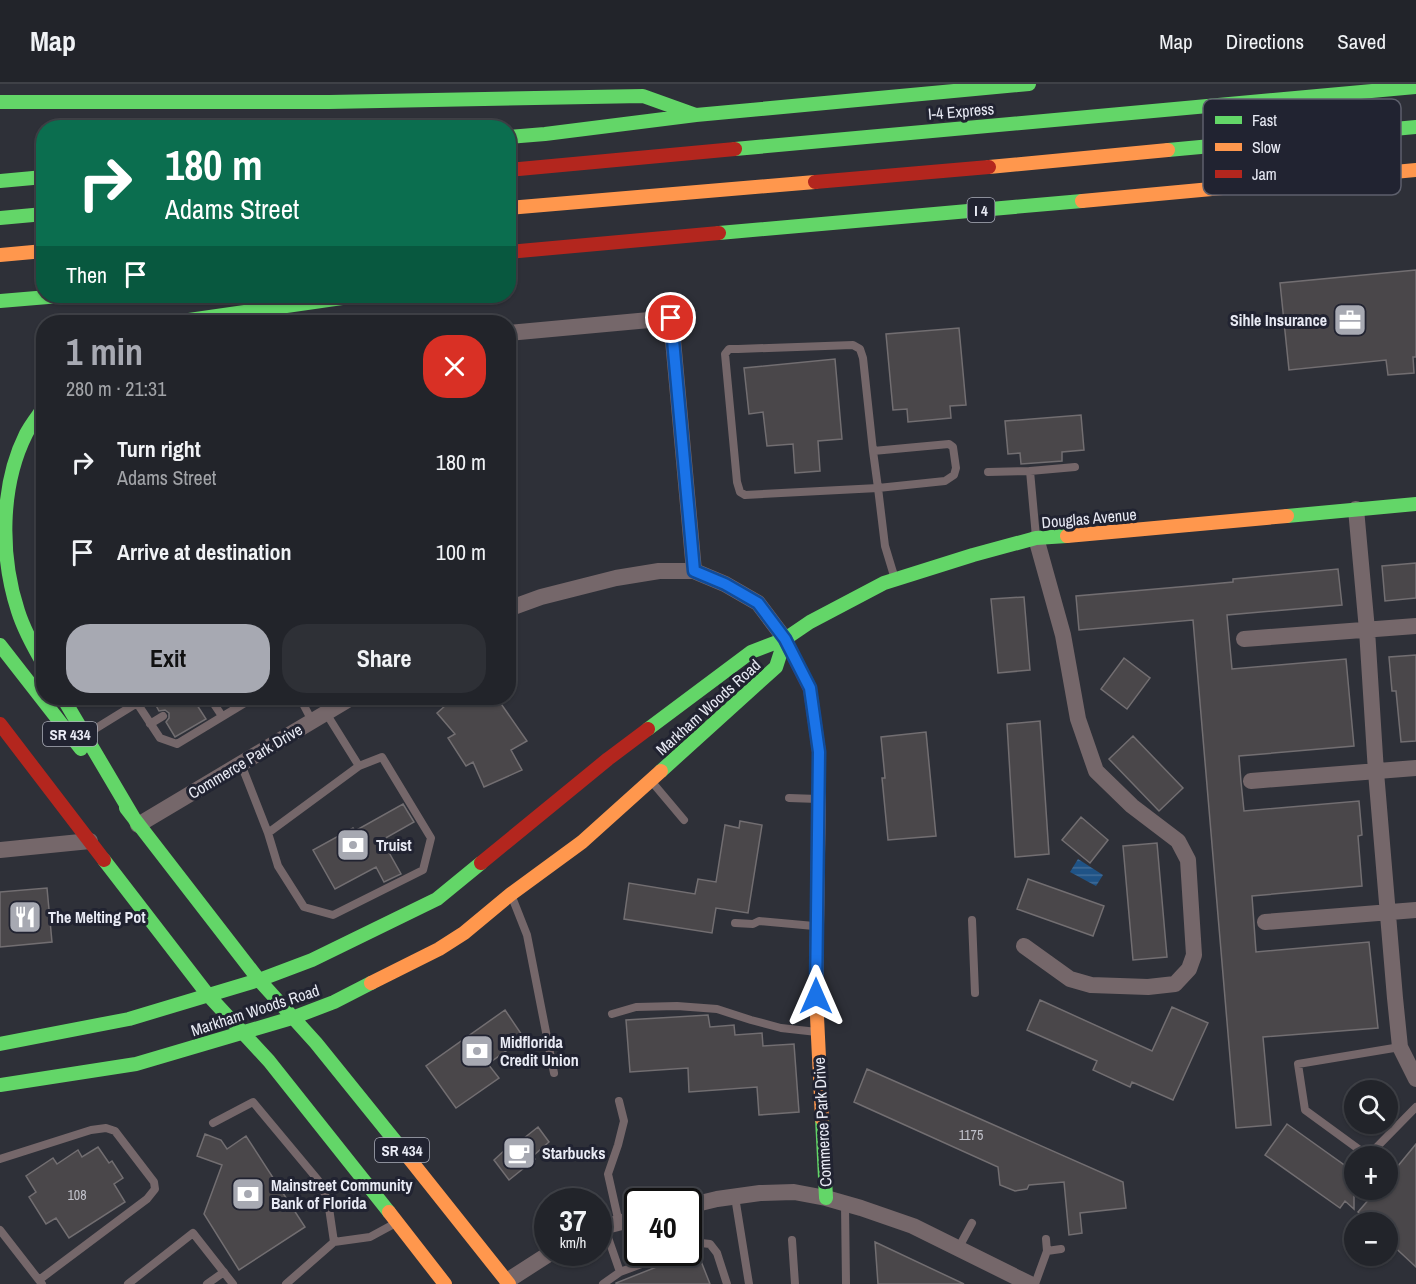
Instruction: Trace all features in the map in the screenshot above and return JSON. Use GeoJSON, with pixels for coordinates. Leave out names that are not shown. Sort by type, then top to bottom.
{"type":"FeatureCollection","features":[{"type":"Feature","properties":{"kind":"main road"},"geometry":{"type":"LineString","coordinates":[[516,136],[696,115],[1029,84]]}},
{"type":"Feature","properties":{"kind":"main road","name":"I-4 Express"},"geometry":{"type":"LineString","coordinates":[[1285,99],[1416,87]]}},
{"type":"Feature","properties":{"kind":"main road"},"geometry":{"type":"LineString","coordinates":[[0,102],[329,102],[643,96],[696,115]]}},
{"type":"Feature","properties":{"kind":"main road","name":"I-4 Express"},"geometry":{"type":"LineString","coordinates":[[516,169],[1203,106]]}},
{"type":"Feature","properties":{"kind":"main road"},"geometry":{"type":"LineString","coordinates":[[1401,128],[1416,127]]}},
{"type":"Feature","properties":{"kind":"main road"},"geometry":{"type":"LineString","coordinates":[[516,207],[1203,147]]}},
{"type":"Feature","properties":{"kind":"main road","name":"I 4"},"geometry":{"type":"LineString","coordinates":[[1401,171],[1416,170]]}},
{"type":"Feature","properties":{"kind":"main road"},"geometry":{"type":"LineString","coordinates":[[0,181],[36,178]]}},
{"type":"Feature","properties":{"kind":"main road","name":"I 4"},"geometry":{"type":"LineString","coordinates":[[516,251],[1203,191]]}},
{"type":"Feature","properties":{"kind":"main road"},"geometry":{"type":"LineString","coordinates":[[0,218],[36,215]]}},
{"type":"Feature","properties":{"kind":"main road"},"geometry":{"type":"LineString","coordinates":[[516,260],[547,248]]}},
{"type":"Feature","properties":{"kind":"main road"},"geometry":{"type":"LineString","coordinates":[[0,255],[36,252]]}},
{"type":"Feature","properties":{"kind":"main road"},"geometry":{"type":"LineString","coordinates":[[0,301],[36,298]]}},
{"type":"Feature","properties":{"kind":"main road"},"geometry":{"type":"LineString","coordinates":[[221,315],[306,303]]}},
{"type":"Feature","properties":{"kind":"main road"},"geometry":{"type":"LineString","coordinates":[[36,419],[24,438],[18,454],[8,493],[6,512],[7,558],[15,603],[26,633],[36,651]]}},
{"type":"Feature","properties":{"kind":"main road","name":"Douglas Avenue"},"geometry":{"type":"LineString","coordinates":[[785,639],[820,617],[884,583],[1036,538],[1416,504]]}},
{"type":"Feature","properties":{"kind":"main road","name":"Markham Woods Road"},"geometry":{"type":"LineString","coordinates":[[0,1085],[136,1064],[292,1018],[334,1002],[439,949],[464,933],[511,894],[582,842],[776,668],[785,639]]}},
{"type":"Feature","properties":{"kind":"main road","name":"Markham Woods Road"},"geometry":{"type":"LineString","coordinates":[[0,1044],[129,1019],[259,980],[312,960],[437,899],[609,759],[732,666],[751,652],[785,639]]}},
{"type":"Feature","properties":{"kind":"main road","name":"Commerce Park Drive"},"geometry":{"type":"LineString","coordinates":[[785,639],[810,688],[819,752],[816,996],[826,1198]]}},
{"type":"Feature","properties":{"kind":"main road","name":"SR 434"},"geometry":{"type":"LineString","coordinates":[[0,645],[36,686]]}},
{"type":"Feature","properties":{"kind":"main road","name":"SR 434"},"geometry":{"type":"LineString","coordinates":[[52,705],[80,737]]}},
{"type":"Feature","properties":{"kind":"main road"},"geometry":{"type":"LineString","coordinates":[[66,705],[80,737],[138,825]]}},
{"type":"Feature","properties":{"kind":"main road","name":"SR 434"},"geometry":{"type":"LineString","coordinates":[[0,724],[208,995],[269,1060],[445,1284]]}},
{"type":"Feature","properties":{"kind":"main road","name":"SR 434"},"geometry":{"type":"LineString","coordinates":[[138,825],[259,980],[316,1043],[508,1283]]}},
{"type":"Feature","properties":{"kind":"street"},"geometry":{"type":"LineString","coordinates":[[516,332],[671,318],[694,571]]}},
{"type":"Feature","properties":{"kind":"street"},"geometry":{"type":"LineString","coordinates":[[1356,509],[1400,1047],[1416,1079]]}},
{"type":"Feature","properties":{"kind":"street"},"geometry":{"type":"LineString","coordinates":[[1024,946],[1070,979],[1091,984],[1148,987],[1175,984],[1189,969],[1194,955],[1188,860],[1178,841],[1132,806],[1096,771],[1078,719],[1063,635],[1036,538]]}},
{"type":"Feature","properties":{"kind":"street","name":"Commerce Park Drive"},"geometry":{"type":"LineString","coordinates":[[516,606],[541,597],[616,578],[659,571],[694,571],[725,584],[758,603],[785,639]]}},
{"type":"Feature","properties":{"kind":"street"},"geometry":{"type":"LineString","coordinates":[[1244,639],[1416,626]]}},
{"type":"Feature","properties":{"kind":"street","name":"Commerce Park Drive"},"geometry":{"type":"LineString","coordinates":[[138,825],[339,705]]}},
{"type":"Feature","properties":{"kind":"street"},"geometry":{"type":"LineString","coordinates":[[1251,781],[1416,768]]}},
{"type":"Feature","properties":{"kind":"street"},"geometry":{"type":"LineString","coordinates":[[0,850],[90,841]]}},
{"type":"Feature","properties":{"kind":"street"},"geometry":{"type":"LineString","coordinates":[[1265,922],[1416,910]]}},
{"type":"Feature","properties":{"kind":"street"},"geometry":{"type":"LineString","coordinates":[[702,1203],[760,1193],[794,1192],[826,1198],[913,1226],[1030,1284]]}},
{"type":"Feature","properties":{"kind":"street"},"geometry":{"type":"LineString","coordinates":[[508,1283],[534,1265]]}},
{"type":"Feature","properties":{"kind":"lane"},"geometry":{"type":"LineString","coordinates":[[873,451],[949,444],[953,447],[956,468],[954,475],[945,481],[878,488],[745,495],[740,492],[737,482],[725,354],[729,350],[774,347],[853,345],[860,349],[863,358],[873,451],[878,488],[885,546],[895,579]]}},
{"type":"Feature","properties":{"kind":"lane"},"geometry":{"type":"LineString","coordinates":[[988,472],[1075,467]]}},
{"type":"Feature","properties":{"kind":"lane"},"geometry":{"type":"LineString","coordinates":[[1030,471],[1036,538]]}},
{"type":"Feature","properties":{"kind":"lane"},"geometry":{"type":"LineString","coordinates":[[80,737],[128,705]]}},
{"type":"Feature","properties":{"kind":"lane"},"geometry":{"type":"LineString","coordinates":[[139,705],[160,738],[177,744],[241,705]]}},
{"type":"Feature","properties":{"kind":"lane"},"geometry":{"type":"LineString","coordinates":[[215,705],[222,716]]}},
{"type":"Feature","properties":{"kind":"lane"},"geometry":{"type":"LineString","coordinates":[[307,705],[359,766]]}},
{"type":"Feature","properties":{"kind":"lane"},"geometry":{"type":"LineString","coordinates":[[150,724],[163,716]]}},
{"type":"Feature","properties":{"kind":"lane"},"geometry":{"type":"LineString","coordinates":[[241,764],[268,833],[278,866],[304,907],[333,915],[423,870],[431,838],[382,757],[359,766],[268,833]]}},
{"type":"Feature","properties":{"kind":"lane"},"geometry":{"type":"LineString","coordinates":[[651,780],[684,820]]}},
{"type":"Feature","properties":{"kind":"lane"},"geometry":{"type":"LineString","coordinates":[[789,798],[818,799]]}},
{"type":"Feature","properties":{"kind":"lane"},"geometry":{"type":"LineString","coordinates":[[511,894],[527,935],[554,1073]]}},
{"type":"Feature","properties":{"kind":"lane"},"geometry":{"type":"LineString","coordinates":[[972,920],[975,993]]}},
{"type":"Feature","properties":{"kind":"lane"},"geometry":{"type":"LineString","coordinates":[[735,923],[753,924],[759,921],[816,926]]}},
{"type":"Feature","properties":{"kind":"lane"},"geometry":{"type":"LineString","coordinates":[[612,1014],[636,1007],[677,1006],[717,1009],[781,1028],[818,1032]]}},
{"type":"Feature","properties":{"kind":"lane"},"geometry":{"type":"LineString","coordinates":[[1400,1047],[1298,1064],[1305,1110],[1368,1156],[1416,1107]]}},
{"type":"Feature","properties":{"kind":"lane"},"geometry":{"type":"LineString","coordinates":[[213,1123],[253,1101],[318,1180],[328,1201],[334,1242]]}},
{"type":"Feature","properties":{"kind":"lane"},"geometry":{"type":"LineString","coordinates":[[608,1188],[608,1174],[624,1120],[619,1101]]}},
{"type":"Feature","properties":{"kind":"lane"},"geometry":{"type":"LineString","coordinates":[[0,1159],[91,1130],[106,1128],[115,1131],[154,1182],[154,1189],[147,1199],[41,1282],[0,1230]]}},
{"type":"Feature","properties":{"kind":"lane"},"geometry":{"type":"LineString","coordinates":[[735,1197],[749,1284]]}},
{"type":"Feature","properties":{"kind":"lane"},"geometry":{"type":"LineString","coordinates":[[845,1204],[846,1284]]}},
{"type":"Feature","properties":{"kind":"lane"},"geometry":{"type":"LineString","coordinates":[[286,1284],[334,1242],[370,1237],[397,1223]]}},
{"type":"Feature","properties":{"kind":"lane"},"geometry":{"type":"LineString","coordinates":[[958,1249],[972,1223]]}},
{"type":"Feature","properties":{"kind":"lane"},"geometry":{"type":"LineString","coordinates":[[128,1284],[193,1233],[234,1284]]}},
{"type":"Feature","properties":{"kind":"lane"},"geometry":{"type":"LineString","coordinates":[[1035,1284],[1047,1251],[1046,1239]]}},
{"type":"Feature","properties":{"kind":"lane"},"geometry":{"type":"LineString","coordinates":[[792,1240],[795,1284]]}},
{"type":"Feature","properties":{"kind":"lane"},"geometry":{"type":"LineString","coordinates":[[702,1243],[710,1244],[717,1253],[727,1284]]}},
{"type":"Feature","properties":{"kind":"lane"},"geometry":{"type":"LineString","coordinates":[[612,1244],[620,1272]]}},
{"type":"Feature","properties":{"kind":"lane"},"geometry":{"type":"LineString","coordinates":[[1047,1251],[1061,1249]]}},
{"type":"Feature","properties":{"kind":"lane"},"geometry":{"type":"LineString","coordinates":[[603,1284],[620,1272],[636,1266]]}},
{"type":"Feature","properties":{"kind":"lane"},"geometry":{"type":"LineString","coordinates":[[207,1284],[224,1272]]}},
{"type":"Feature","properties":{"kind":"water"},"geometry":{"type":"Polygon","coordinates":[[[1078,859],[1103,875],[1096,886],[1070,872],[1078,859]]]}},
{"type":"Feature","properties":{"kind":"building","name":"Sihle Insurance"},"geometry":{"type":"Polygon","coordinates":[[[1416,270],[1414,373],[1388,375],[1386,360],[1289,370],[1280,283],[1416,270]]]}},
{"type":"Feature","properties":{"kind":"building"},"geometry":{"type":"Polygon","coordinates":[[[959,328],[966,405],[950,406],[951,418],[908,422],[907,409],[893,410],[886,334],[959,328]]]}},
{"type":"Feature","properties":{"kind":"building"},"geometry":{"type":"Polygon","coordinates":[[[835,359],[842,439],[818,441],[820,471],[795,473],[793,444],[767,446],[763,412],[749,414],[744,368],[835,359]]]}},
{"type":"Feature","properties":{"kind":"building"},"geometry":{"type":"Polygon","coordinates":[[[1081,415],[1084,450],[1062,452],[1062,461],[1021,464],[1020,453],[1008,454],[1005,421],[1081,415]]]}},
{"type":"Feature","properties":{"kind":"building"},"geometry":{"type":"Polygon","coordinates":[[[1416,563],[1416,598],[1385,601],[1382,566],[1416,563]]]}},
{"type":"Feature","properties":{"kind":"building"},"geometry":{"type":"Polygon","coordinates":[[[1338,569],[1342,605],[1227,615],[1232,669],[1346,659],[1354,746],[1239,756],[1241,782],[1244,811],[1359,801],[1362,835],[1358,836],[1362,886],[1252,896],[1256,952],[1369,942],[1378,1028],[1263,1037],[1271,1125],[1236,1128],[1193,620],[1079,630],[1076,596],[1233,582],[1233,579],[1338,569]]]}},
{"type":"Feature","properties":{"kind":"building"},"geometry":{"type":"Polygon","coordinates":[[[1024,597],[1030,670],[998,673],[991,599],[1024,597]]]}},
{"type":"Feature","properties":{"kind":"building"},"geometry":{"type":"Polygon","coordinates":[[[1416,655],[1416,741],[1401,742],[1396,691],[1392,691],[1389,657],[1416,655]]]}},
{"type":"Feature","properties":{"kind":"building"},"geometry":{"type":"Polygon","coordinates":[[[1124,658],[1150,678],[1127,709],[1101,689],[1124,658]]]}},
{"type":"Feature","properties":{"kind":"building"},"geometry":{"type":"Polygon","coordinates":[[[156,705],[197,705],[206,719],[175,737],[166,722],[169,713],[165,710],[159,711],[156,705]]]}},
{"type":"Feature","properties":{"kind":"building"},"geometry":{"type":"Polygon","coordinates":[[[446,705],[502,705],[527,741],[511,750],[522,770],[484,787],[473,762],[466,766],[448,738],[455,734],[437,713],[446,705]]]}},
{"type":"Feature","properties":{"kind":"building"},"geometry":{"type":"Polygon","coordinates":[[[1040,721],[1049,854],[1015,857],[1007,724],[1040,721]]]}},
{"type":"Feature","properties":{"kind":"building"},"geometry":{"type":"Polygon","coordinates":[[[926,732],[936,836],[888,840],[881,737],[926,732]]]}},
{"type":"Feature","properties":{"kind":"building"},"geometry":{"type":"Polygon","coordinates":[[[1133,736],[1183,788],[1159,811],[1109,759],[1133,736]]]}},
{"type":"Feature","properties":{"kind":"building","name":"Truist"},"geometry":{"type":"Polygon","coordinates":[[[403,804],[414,822],[382,840],[401,874],[384,882],[376,867],[335,889],[313,850],[353,828],[355,831],[403,804]]]}},
{"type":"Feature","properties":{"kind":"building"},"geometry":{"type":"Polygon","coordinates":[[[1081,817],[1108,840],[1090,863],[1062,840],[1081,817]]]}},
{"type":"Feature","properties":{"kind":"building"},"geometry":{"type":"Polygon","coordinates":[[[740,821],[762,825],[748,913],[716,908],[712,933],[624,919],[629,883],[695,894],[698,879],[716,882],[725,825],[739,828],[740,821]]]}},
{"type":"Feature","properties":{"kind":"building"},"geometry":{"type":"Polygon","coordinates":[[[1157,843],[1167,957],[1133,960],[1123,846],[1157,843]]]}},
{"type":"Feature","properties":{"kind":"building"},"geometry":{"type":"Polygon","coordinates":[[[1028,879],[1104,906],[1093,936],[1017,909],[1028,879]]]}},
{"type":"Feature","properties":{"kind":"building","name":"The Melting Pot"},"geometry":{"type":"Polygon","coordinates":[[[47,888],[52,942],[0,947],[0,892],[47,888]]]}},
{"type":"Feature","properties":{"kind":"building"},"geometry":{"type":"Polygon","coordinates":[[[1040,1000],[1152,1051],[1172,1007],[1208,1023],[1173,1100],[1132,1082],[1130,1087],[1093,1070],[1097,1061],[1027,1030],[1040,1000]]]}},
{"type":"Feature","properties":{"kind":"building","name":"Midflorida Credit Union"},"geometry":{"type":"Polygon","coordinates":[[[505,1010],[524,1038],[488,1064],[499,1078],[456,1108],[426,1066],[505,1010]]]}},
{"type":"Feature","properties":{"kind":"building"},"geometry":{"type":"Polygon","coordinates":[[[708,1015],[710,1027],[734,1025],[735,1035],[762,1033],[763,1046],[794,1044],[799,1112],[759,1115],[757,1087],[689,1092],[688,1068],[630,1072],[626,1020],[708,1015]]]}},
{"type":"Feature","properties":{"kind":"building"},"geometry":{"type":"Polygon","coordinates":[[[867,1069],[1123,1182],[1126,1208],[1080,1213],[1082,1233],[1069,1235],[1064,1182],[1029,1185],[1027,1189],[1015,1191],[1000,1185],[998,1167],[854,1102],[867,1069]]]}},
{"type":"Feature","properties":{"kind":"building"},"geometry":{"type":"Polygon","coordinates":[[[1287,1124],[1344,1165],[1344,1200],[1354,1200],[1354,1209],[1345,1201],[1340,1208],[1265,1155],[1287,1124]]]}},
{"type":"Feature","properties":{"kind":"building","name":"Starbucks"},"geometry":{"type":"Polygon","coordinates":[[[538,1127],[549,1142],[533,1156],[535,1159],[509,1180],[494,1160],[507,1148],[509,1150],[538,1127]]]}},
{"type":"Feature","properties":{"kind":"building","name":"Mainstreet Community Bank of Florida"},"geometry":{"type":"Polygon","coordinates":[[[205,1134],[221,1140],[227,1149],[246,1136],[305,1227],[239,1270],[204,1214],[222,1165],[197,1156],[205,1134]]]}},
{"type":"Feature","properties":{"kind":"building"},"geometry":{"type":"Polygon","coordinates":[[[1416,1144],[1416,1267],[1398,1250],[1398,1212],[1358,1212],[1368,1200],[1398,1200],[1398,1166],[1416,1144]]]}},
{"type":"Feature","properties":{"kind":"building"},"geometry":{"type":"Polygon","coordinates":[[[98,1147],[109,1163],[112,1161],[123,1178],[114,1184],[125,1202],[69,1238],[56,1218],[46,1224],[29,1197],[36,1192],[26,1176],[53,1158],[57,1164],[78,1150],[82,1157],[98,1147]]]}},
{"type":"Feature","properties":{"kind":"building"},"geometry":{"type":"Polygon","coordinates":[[[875,1242],[964,1284],[878,1284],[875,1242]]]}},
{"type":"Feature","properties":{"kind":"building"},"geometry":{"type":"Polygon","coordinates":[[[702,1264],[710,1284],[616,1284],[659,1266],[702,1266],[702,1264]]]}},
{"type":"Feature","properties":{"kind":"traffic: fast"},"geometry":{"type":"LineString","coordinates":[[516,136],[696,115],[1029,84]]}},
{"type":"Feature","properties":{"kind":"traffic: fast"},"geometry":{"type":"LineString","coordinates":[[1284,99],[1416,87]]}},
{"type":"Feature","properties":{"kind":"traffic: fast"},"geometry":{"type":"LineString","coordinates":[[0,102],[329,102],[643,96],[696,115]]}},
{"type":"Feature","properties":{"kind":"traffic: fast"},"geometry":{"type":"LineString","coordinates":[[735,149],[1203,106]]}},
{"type":"Feature","properties":{"kind":"traffic: fast"},"geometry":{"type":"LineString","coordinates":[[1401,128],[1416,127]]}},
{"type":"Feature","properties":{"kind":"traffic: fast"},"geometry":{"type":"LineString","coordinates":[[1168,150],[1203,147]]}},
{"type":"Feature","properties":{"kind":"traffic: fast"},"geometry":{"type":"LineString","coordinates":[[0,181],[36,178]]}},
{"type":"Feature","properties":{"kind":"traffic: fast"},"geometry":{"type":"LineString","coordinates":[[719,233],[1082,201]]}},
{"type":"Feature","properties":{"kind":"traffic: fast"},"geometry":{"type":"LineString","coordinates":[[0,218],[36,215]]}},
{"type":"Feature","properties":{"kind":"traffic: fast"},"geometry":{"type":"LineString","coordinates":[[0,301],[36,298]]}},
{"type":"Feature","properties":{"kind":"traffic: fast"},"geometry":{"type":"LineString","coordinates":[[224,315],[307,303]]}},
{"type":"Feature","properties":{"kind":"traffic: fast"},"geometry":{"type":"LineString","coordinates":[[36,418],[17,454],[7,498],[6,521],[6,545],[12,590],[23,625],[36,650]]}},
{"type":"Feature","properties":{"kind":"traffic: fast"},"geometry":{"type":"LineString","coordinates":[[1287,516],[1416,504]]}},
{"type":"Feature","properties":{"kind":"traffic: fast"},"geometry":{"type":"LineString","coordinates":[[648,729],[751,652],[785,639],[810,622],[884,583],[1036,538],[1067,536]]}},
{"type":"Feature","properties":{"kind":"traffic: fast"},"geometry":{"type":"LineString","coordinates":[[661,771],[776,667],[785,639]]}},
{"type":"Feature","properties":{"kind":"traffic: fast"},"geometry":{"type":"LineString","coordinates":[[0,645],[36,691]]}},
{"type":"Feature","properties":{"kind":"traffic: fast"},"geometry":{"type":"LineString","coordinates":[[47,705],[81,749]]}},
{"type":"Feature","properties":{"kind":"traffic: fast"},"geometry":{"type":"LineString","coordinates":[[67,705],[138,825]]}},
{"type":"Feature","properties":{"kind":"traffic: fast"},"geometry":{"type":"LineString","coordinates":[[126,808],[259,980],[316,1043],[408,1157]]}},
{"type":"Feature","properties":{"kind":"traffic: fast"},"geometry":{"type":"LineString","coordinates":[[104,860],[208,995],[269,1061],[389,1212]]}},
{"type":"Feature","properties":{"kind":"traffic: fast"},"geometry":{"type":"LineString","coordinates":[[0,1044],[129,1019],[259,980],[312,960],[437,899],[481,863]]}},
{"type":"Feature","properties":{"kind":"traffic: fast"},"geometry":{"type":"LineString","coordinates":[[0,1085],[136,1064],[292,1018],[334,1002],[371,983]]}},
{"type":"Feature","properties":{"kind":"traffic: fast"},"geometry":{"type":"LineString","coordinates":[[822,1119],[826,1198]]}},
{"type":"Feature","properties":{"kind":"traffic: slow"},"geometry":{"type":"LineString","coordinates":[[989,167],[1168,150]]}},
{"type":"Feature","properties":{"kind":"traffic: slow"},"geometry":{"type":"LineString","coordinates":[[1401,171],[1416,170]]}},
{"type":"Feature","properties":{"kind":"traffic: slow"},"geometry":{"type":"LineString","coordinates":[[516,207],[815,182]]}},
{"type":"Feature","properties":{"kind":"traffic: slow"},"geometry":{"type":"LineString","coordinates":[[1082,201],[1203,190]]}},
{"type":"Feature","properties":{"kind":"traffic: slow"},"geometry":{"type":"LineString","coordinates":[[0,255],[36,252]]}},
{"type":"Feature","properties":{"kind":"traffic: slow"},"geometry":{"type":"LineString","coordinates":[[1067,536],[1287,516]]}},
{"type":"Feature","properties":{"kind":"traffic: slow"},"geometry":{"type":"LineString","coordinates":[[371,983],[439,949],[464,933],[511,894],[582,842],[661,771]]}},
{"type":"Feature","properties":{"kind":"traffic: slow"},"geometry":{"type":"LineString","coordinates":[[819,783],[816,996],[822,1119]]}},
{"type":"Feature","properties":{"kind":"traffic: slow"},"geometry":{"type":"LineString","coordinates":[[408,1157],[509,1284]]}},
{"type":"Feature","properties":{"kind":"traffic: slow"},"geometry":{"type":"LineString","coordinates":[[389,1212],[445,1284]]}},
{"type":"Feature","properties":{"kind":"traffic: jam"},"geometry":{"type":"LineString","coordinates":[[516,169],[735,149]]}},
{"type":"Feature","properties":{"kind":"traffic: jam"},"geometry":{"type":"LineString","coordinates":[[815,182],[989,167]]}},
{"type":"Feature","properties":{"kind":"traffic: jam"},"geometry":{"type":"LineString","coordinates":[[516,251],[719,233]]}},
{"type":"Feature","properties":{"kind":"traffic: jam"},"geometry":{"type":"LineString","coordinates":[[785,639],[810,689],[819,752],[819,783]]}},
{"type":"Feature","properties":{"kind":"traffic: jam"},"geometry":{"type":"LineString","coordinates":[[0,724],[104,860]]}},
{"type":"Feature","properties":{"kind":"traffic: jam"},"geometry":{"type":"LineString","coordinates":[[481,863],[648,729]]}},
{"type":"Feature","properties":{"kind":"place","name":"Sihle Insurance"},"geometry":{"type":"Point","coordinates":[1350,320]}},
{"type":"Feature","properties":{"kind":"place","name":"Truist"},"geometry":{"type":"Point","coordinates":[353,845]}},
{"type":"Feature","properties":{"kind":"place","name":"The Melting Pot"},"geometry":{"type":"Point","coordinates":[25,917]}},
{"type":"Feature","properties":{"kind":"place","name":"Midflorida Credit Union"},"geometry":{"type":"Point","coordinates":[477,1051]}},
{"type":"Feature","properties":{"kind":"place","name":"Starbucks"},"geometry":{"type":"Point","coordinates":[519,1153]}},
{"type":"Feature","properties":{"kind":"place","name":"Mainstreet Community Bank of Florida"},"geometry":{"type":"Point","coordinates":[248,1194]}},
{"type":"Feature","properties":{"kind":"route"},"geometry":{"type":"LineString","coordinates":[[671,318],[694,571],[725,584],[758,603],[785,639],[810,688],[819,752],[816,996]]}}]}
